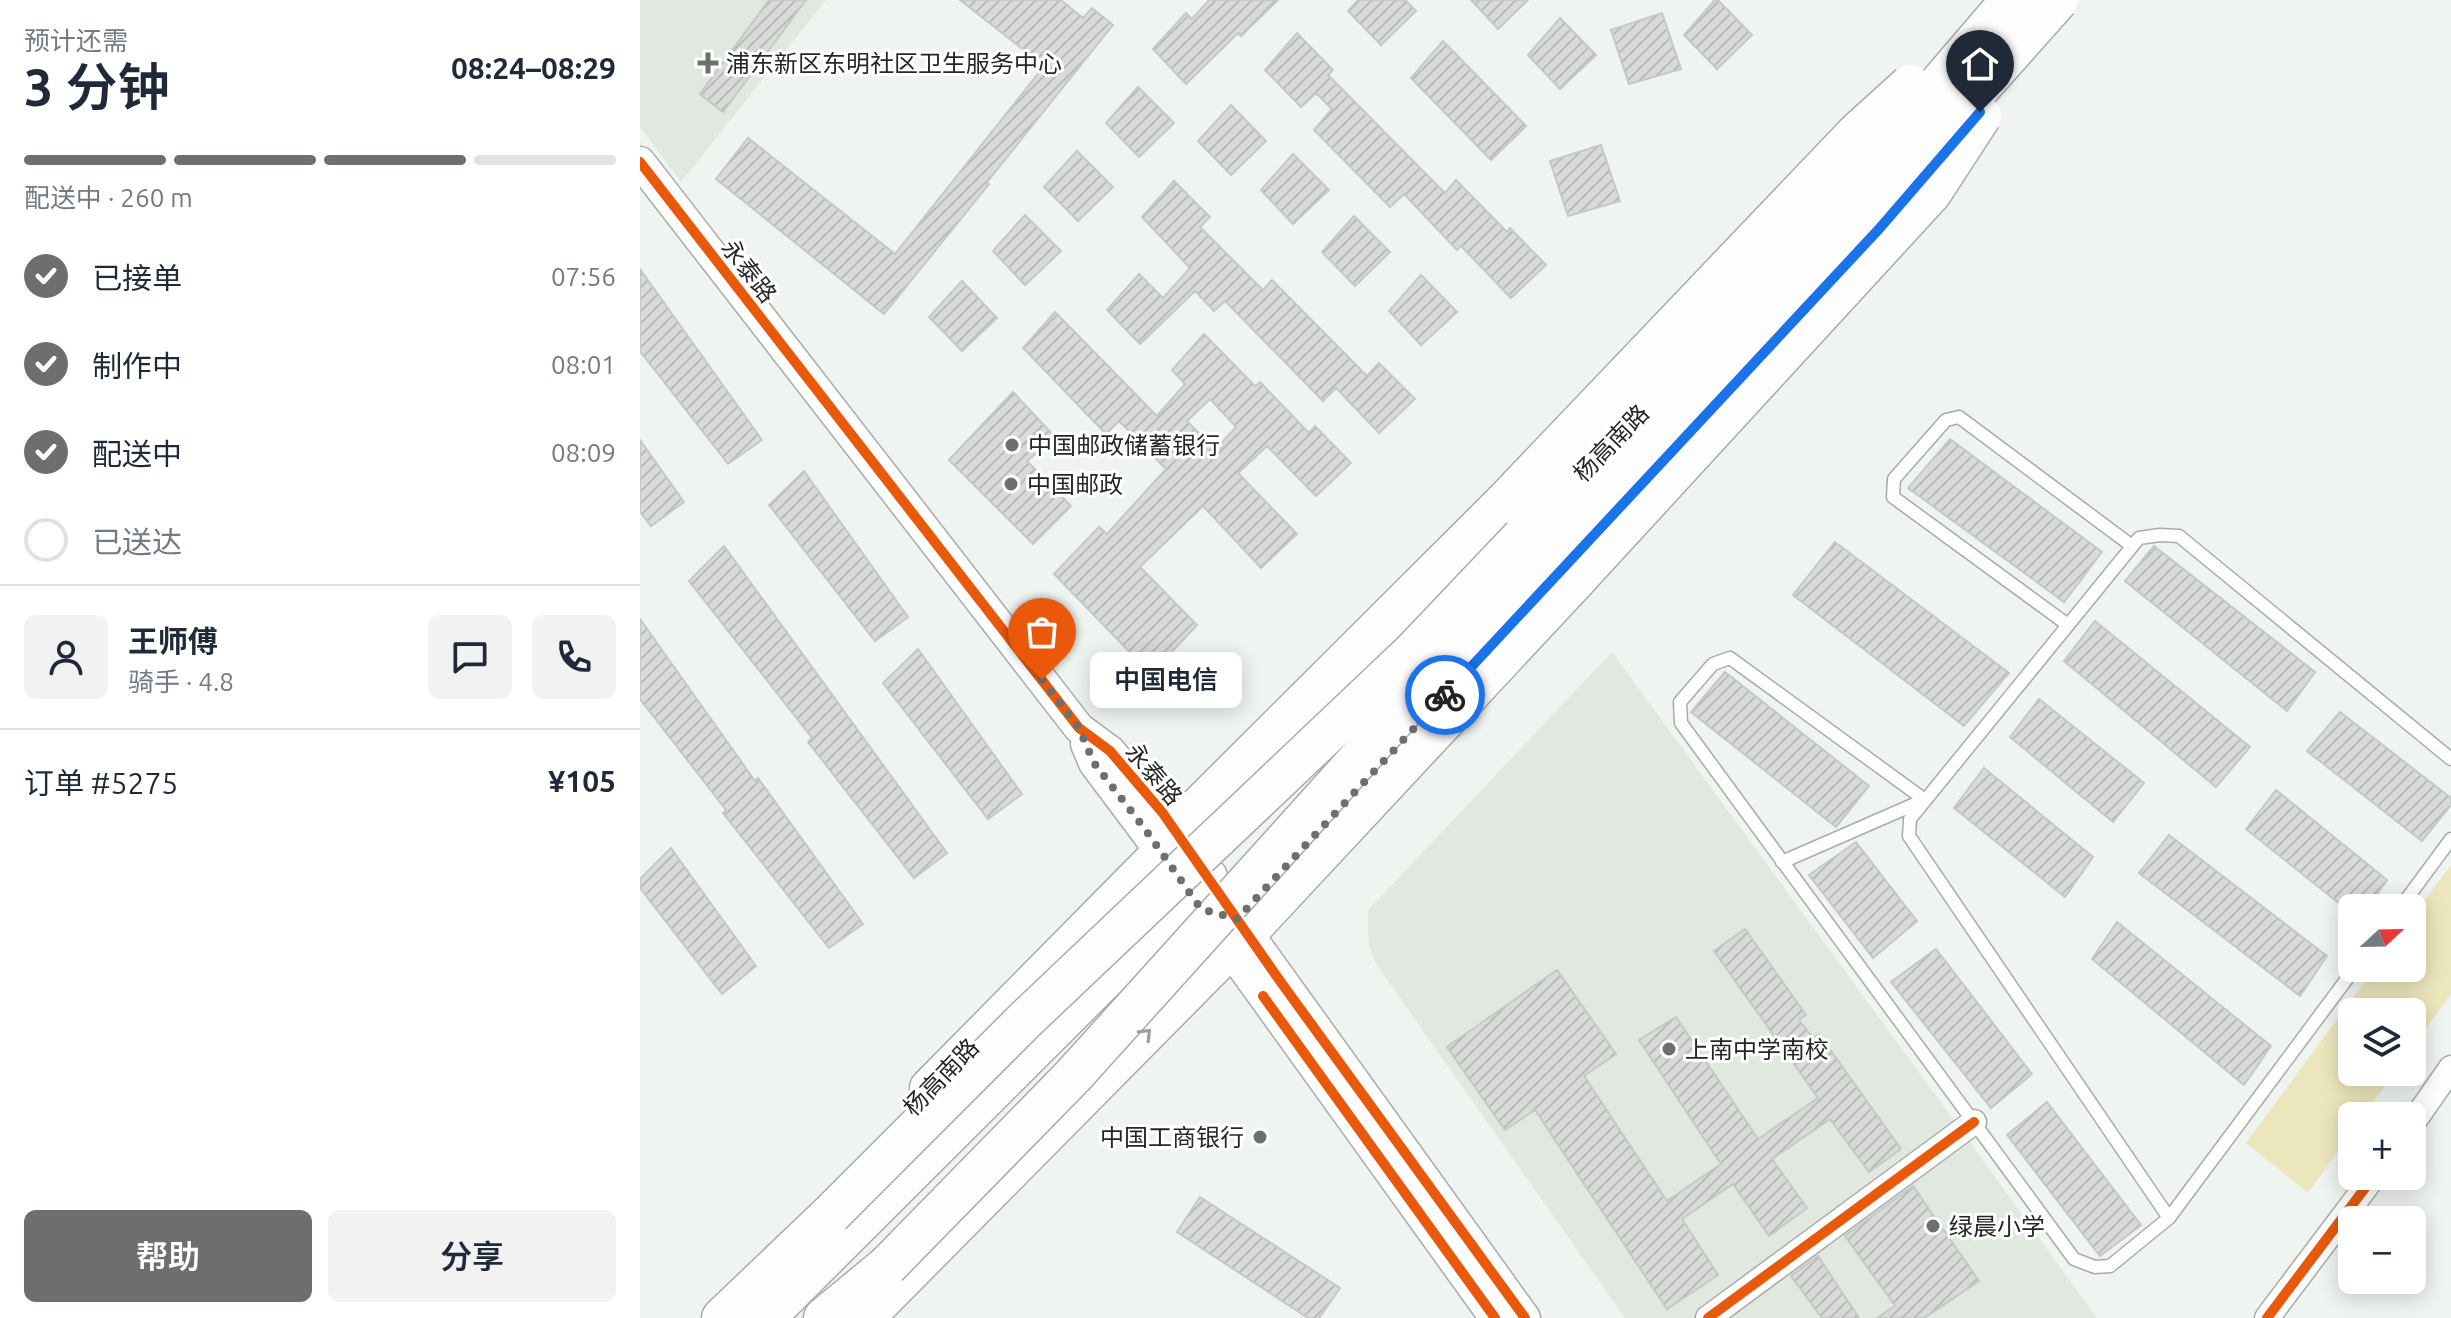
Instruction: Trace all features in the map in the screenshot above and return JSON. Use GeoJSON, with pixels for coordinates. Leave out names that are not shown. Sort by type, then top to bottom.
{"type":"FeatureCollection","features":[{"type":"Feature","properties":{"kind":"highway"},"geometry":{"type":"LineString","coordinates":[[1203,887],[1347,660],[1396,625],[1515,491],[1857,133],[2008,0]]}},
{"type":"Feature","properties":{"kind":"highway","name":"杨高南路"},"geometry":{"type":"LineString","coordinates":[[737,1317],[825,1207],[1413,652],[1734,314],[1904,125],[2008,0]]}},
{"type":"Feature","properties":{"kind":"highway"},"geometry":{"type":"LineString","coordinates":[[1203,887],[1475,686],[1931,193],[2058,4]]}},
{"type":"Feature","properties":{"kind":"highway","name":"杨高南路"},"geometry":{"type":"LineString","coordinates":[[824,1318],[887,1266],[1073,1076],[1422,689],[1826,260],[2058,4]]}},
{"type":"Feature","properties":{"kind":"highway"},"geometry":{"type":"LineString","coordinates":[[859,1315],[887,1266]]}},
{"type":"Feature","properties":{"kind":"main road","name":"杨高南路"},"geometry":{"type":"LineString","coordinates":[[801,1318],[1203,887],[1396,625],[1782,234],[1990,0]]}},
{"type":"Feature","properties":{"kind":"main road","name":"杨高南路"},"geometry":{"type":"LineString","coordinates":[[737,1317],[780,1304],[1203,887],[1869,241],[2058,4]]}},
{"type":"Feature","properties":{"kind":"main road","name":"杨高南路"},"geometry":{"type":"LineString","coordinates":[[701,1318],[825,1207],[1119,894],[1203,887]]}},
{"type":"Feature","properties":{"kind":"main road","name":"杨高南路"},"geometry":{"type":"LineString","coordinates":[[859,1315],[1194,985],[1203,887]]}},
{"type":"Feature","properties":{"kind":"street","name":"永泰路"},"geometry":{"type":"LineString","coordinates":[[640,162],[1079,728],[1110,751],[1162,812],[1203,887],[1495,1318]]}},
{"type":"Feature","properties":{"kind":"street","name":"永泰路"},"geometry":{"type":"LineString","coordinates":[[1203,887],[1525,1318]]}},
{"type":"Feature","properties":{"kind":"street"},"geometry":{"type":"LineString","coordinates":[[2426,1104],[2451,1068]]}},
{"type":"Feature","properties":{"kind":"street"},"geometry":{"type":"LineString","coordinates":[[1708,1318],[1974,1122]]}},
{"type":"Feature","properties":{"kind":"street"},"geometry":{"type":"LineString","coordinates":[[2267,1318],[2363,1190]]}},
{"type":"Feature","properties":{"kind":"lane"},"geometry":{"type":"LineString","coordinates":[[2068,625],[1893,497],[1894,479],[1946,420],[1959,417],[2132,546]]}},
{"type":"Feature","properties":{"kind":"lane"},"geometry":{"type":"LineString","coordinates":[[2169,1218],[1909,836],[1910,819],[2139,538],[2160,535],[2179,536],[2451,759]]}},
{"type":"Feature","properties":{"kind":"lane"},"geometry":{"type":"LineString","coordinates":[[1925,800],[1730,658],[1713,664],[1680,702],[1681,723],[2074,1259],[2095,1267],[2110,1266],[2169,1218],[2345,982]]}},
{"type":"Feature","properties":{"kind":"lane"},"geometry":{"type":"LineString","coordinates":[[1782,862],[1925,800]]}},
{"type":"Feature","properties":{"kind":"lane"},"geometry":{"type":"LineString","coordinates":[[2410,894],[2451,839]]}},
{"type":"Feature","properties":{"kind":"shaded area","name":"浦东新区东明社区卫生服务中心"},"geometry":{"type":"Polygon","coordinates":[[[640,0],[826,0],[681,182],[640,127],[640,0]]]}},
{"type":"Feature","properties":{"kind":"shaded area","name":"上南中学南校"},"geometry":{"type":"Polygon","coordinates":[[[1612,652],[2097,1318],[1625,1318],[1376,964],[1369,947],[1368,931],[1368,910],[1612,652]]]}},
{"type":"Feature","properties":{"kind":"shaded area"},"geometry":{"type":"Polygon","coordinates":[[[2451,865],[2451,994],[2426,1029],[2426,998],[2353,998],[2365,982],[2426,982],[2426,898],[2451,865]]]}},
{"type":"Feature","properties":{"kind":"shaded area"},"geometry":{"type":"Polygon","coordinates":[[[2338,1018],[2338,1086],[2385,1086],[2373,1102],[2338,1102],[2338,1151],[2308,1193],[2246,1143],[2338,1018]]]}},
{"type":"Feature","properties":{"kind":"building"},"geometry":{"type":"Polygon","coordinates":[[[769,0],[806,0],[723,112],[700,94],[769,0]]]}},
{"type":"Feature","properties":{"kind":"building"},"geometry":{"type":"Polygon","coordinates":[[[960,0],[1061,0],[1083,18],[1092,8],[1113,25],[884,314],[716,179],[748,138],[895,254],[1044,66],[960,0]]]}},
{"type":"Feature","properties":{"kind":"building"},"geometry":{"type":"Polygon","coordinates":[[[1209,0],[1278,0],[1241,36],[1238,33],[1186,84],[1153,49],[1186,13],[1192,19],[1209,0]]]}},
{"type":"Feature","properties":{"kind":"building"},"geometry":{"type":"Polygon","coordinates":[[[1358,0],[1405,0],[1416,11],[1381,45],[1348,11],[1358,0]]]}},
{"type":"Feature","properties":{"kind":"building"},"geometry":{"type":"Polygon","coordinates":[[[1471,0],[1528,0],[1498,29],[1471,0]]]}},
{"type":"Feature","properties":{"kind":"building"},"geometry":{"type":"Polygon","coordinates":[[[1715,0],[1752,35],[1717,69],[1684,35],[1715,0]]]}},
{"type":"Feature","properties":{"kind":"building"},"geometry":{"type":"Polygon","coordinates":[[[1662,13],[1681,69],[1629,84],[1611,30],[1662,13]]]}},
{"type":"Feature","properties":{"kind":"building"},"geometry":{"type":"Polygon","coordinates":[[[1560,18],[1596,55],[1560,89],[1528,55],[1560,18]]]}},
{"type":"Feature","properties":{"kind":"building"},"geometry":{"type":"Polygon","coordinates":[[[1297,33],[1333,70],[1328,75],[1445,193],[1456,180],[1507,232],[1510,228],[1546,265],[1511,298],[1461,246],[1457,250],[1404,194],[1390,207],[1314,130],[1332,109],[1316,93],[1301,107],[1265,70],[1297,33]]]}},
{"type":"Feature","properties":{"kind":"building"},"geometry":{"type":"Polygon","coordinates":[[[1443,41],[1526,126],[1491,160],[1411,78],[1443,41]]]}},
{"type":"Feature","properties":{"kind":"building"},"geometry":{"type":"Polygon","coordinates":[[[1138,87],[1174,123],[1139,157],[1106,123],[1138,87]]]}},
{"type":"Feature","properties":{"kind":"building"},"geometry":{"type":"Polygon","coordinates":[[[1231,105],[1266,141],[1231,175],[1198,141],[1231,105]]]}},
{"type":"Feature","properties":{"kind":"building"},"geometry":{"type":"Polygon","coordinates":[[[1601,145],[1620,201],[1568,216],[1550,161],[1601,145]]]}},
{"type":"Feature","properties":{"kind":"building"},"geometry":{"type":"Polygon","coordinates":[[[1077,151],[1113,187],[1078,221],[1044,187],[1077,151]]]}},
{"type":"Feature","properties":{"kind":"building"},"geometry":{"type":"Polygon","coordinates":[[[1293,154],[1329,190],[1293,224],[1261,190],[1293,154]]]}},
{"type":"Feature","properties":{"kind":"building"},"geometry":{"type":"Polygon","coordinates":[[[1174,181],[1210,217],[1200,227],[1263,290],[1272,280],[1367,376],[1379,363],[1415,399],[1379,433],[1336,388],[1323,401],[1225,301],[1214,311],[1195,291],[1140,344],[1107,310],[1139,274],[1163,298],[1190,268],[1142,217],[1174,181]]]}},
{"type":"Feature","properties":{"kind":"building"},"geometry":{"type":"Polygon","coordinates":[[[1025,215],[1061,251],[1025,285],[993,251],[1025,215]]]}},
{"type":"Feature","properties":{"kind":"building"},"geometry":{"type":"Polygon","coordinates":[[[1354,216],[1390,252],[1355,286],[1322,252],[1354,216]]]}},
{"type":"Feature","properties":{"kind":"building"},"geometry":{"type":"Polygon","coordinates":[[[640,269],[762,440],[728,464],[640,351],[640,269]]]}},
{"type":"Feature","properties":{"kind":"building"},"geometry":{"type":"Polygon","coordinates":[[[1421,275],[1457,312],[1421,345],[1389,311],[1421,275]]]}},
{"type":"Feature","properties":{"kind":"building"},"geometry":{"type":"Polygon","coordinates":[[[962,281],[997,318],[962,351],[929,317],[962,281]]]}},
{"type":"Feature","properties":{"kind":"building"},"geometry":{"type":"Polygon","coordinates":[[[1055,312],[1157,416],[1185,384],[1172,370],[1204,334],[1255,386],[1260,382],[1309,433],[1315,426],[1351,463],[1316,496],[1267,446],[1238,473],[1297,534],[1261,568],[1203,506],[1140,567],[1197,625],[1151,674],[1054,574],[1099,527],[1107,534],[1166,469],[1119,421],[1106,434],[1023,348],[1055,312]],[[1210,399],[1187,421],[1215,450],[1236,427],[1210,399]]]}},
{"type":"Feature","properties":{"kind":"building","name":"中国邮政"},"geometry":{"type":"Polygon","coordinates":[[[1013,392],[1055,437],[1027,461],[1071,506],[1033,544],[949,460],[1013,392]]]}},
{"type":"Feature","properties":{"kind":"building"},"geometry":{"type":"Polygon","coordinates":[[[1950,439],[2102,552],[2064,602],[1908,488],[1950,439]]]}},
{"type":"Feature","properties":{"kind":"building"},"geometry":{"type":"Polygon","coordinates":[[[640,440],[684,502],[651,526],[640,512],[640,440]]]}},
{"type":"Feature","properties":{"kind":"building"},"geometry":{"type":"Polygon","coordinates":[[[804,471],[908,617],[875,641],[769,505],[804,471]]]}},
{"type":"Feature","properties":{"kind":"building"},"geometry":{"type":"Polygon","coordinates":[[[1835,542],[2009,673],[1964,726],[1793,595],[1835,542]]]}},
{"type":"Feature","properties":{"kind":"building"},"geometry":{"type":"Polygon","coordinates":[[[724,546],[947,853],[914,878],[808,742],[812,738],[689,581],[724,546]]]}},
{"type":"Feature","properties":{"kind":"building"},"geometry":{"type":"Polygon","coordinates":[[[2154,546],[2315,672],[2287,711],[2125,581],[2154,546]]]}},
{"type":"Feature","properties":{"kind":"building"},"geometry":{"type":"Polygon","coordinates":[[[640,619],[755,781],[758,778],[863,924],[829,948],[723,813],[726,810],[640,699],[640,619]]]}},
{"type":"Feature","properties":{"kind":"building"},"geometry":{"type":"Polygon","coordinates":[[[2095,621],[2250,747],[2216,787],[2064,661],[2095,621]]]}},
{"type":"Feature","properties":{"kind":"building"},"geometry":{"type":"Polygon","coordinates":[[[918,649],[1022,794],[988,819],[883,683],[918,649]]]}},
{"type":"Feature","properties":{"kind":"building"},"geometry":{"type":"Polygon","coordinates":[[[1725,672],[1869,786],[1836,827],[1691,712],[1725,672]]]}},
{"type":"Feature","properties":{"kind":"building"},"geometry":{"type":"Polygon","coordinates":[[[2039,699],[2144,783],[2113,822],[2010,737],[2039,699]]]}},
{"type":"Feature","properties":{"kind":"building"},"geometry":{"type":"Polygon","coordinates":[[[2340,712],[2451,798],[2451,805],[2422,841],[2307,751],[2340,712]]]}},
{"type":"Feature","properties":{"kind":"building"},"geometry":{"type":"Polygon","coordinates":[[[1984,768],[2093,857],[2065,897],[1954,808],[1984,768]]]}},
{"type":"Feature","properties":{"kind":"building"},"geometry":{"type":"Polygon","coordinates":[[[2276,790],[2387,880],[2377,894],[2338,894],[2338,902],[2246,829],[2276,790]]]}},
{"type":"Feature","properties":{"kind":"building"},"geometry":{"type":"Polygon","coordinates":[[[2169,835],[2327,956],[2300,996],[2139,873],[2169,835]]]}},
{"type":"Feature","properties":{"kind":"building"},"geometry":{"type":"Polygon","coordinates":[[[1856,842],[1917,921],[1873,958],[1809,875],[1856,842]]]}},
{"type":"Feature","properties":{"kind":"building"},"geometry":{"type":"Polygon","coordinates":[[[671,848],[756,966],[722,994],[640,888],[640,879],[671,848]]]}},
{"type":"Feature","properties":{"kind":"building"},"geometry":{"type":"Polygon","coordinates":[[[2117,922],[2271,1046],[2244,1085],[2092,959],[2117,922]]]}},
{"type":"Feature","properties":{"kind":"building"},"geometry":{"type":"Polygon","coordinates":[[[1745,929],[1806,1015],[1799,1020],[1813,1038],[1819,1034],[1901,1149],[1869,1172],[1830,1119],[1772,1159],[1807,1208],[1769,1236],[1733,1184],[1682,1219],[1718,1275],[1667,1309],[1535,1110],[1505,1130],[1447,1047],[1557,970],[1616,1054],[1584,1076],[1667,1201],[1721,1164],[1639,1040],[1676,1017],[1758,1139],[1818,1098],[1714,951],[1745,929]]]}},
{"type":"Feature","properties":{"kind":"building"},"geometry":{"type":"Polygon","coordinates":[[[1936,949],[2032,1074],[1991,1108],[1891,982],[1936,949]]]}},
{"type":"Feature","properties":{"kind":"building"},"geometry":{"type":"Polygon","coordinates":[[[2047,1102],[2141,1225],[2100,1256],[2007,1135],[2047,1102]]]}},
{"type":"Feature","properties":{"kind":"building"},"geometry":{"type":"Polygon","coordinates":[[[1913,1186],[1979,1281],[1924,1318],[1877,1318],[1895,1306],[1845,1236],[1913,1186]]]}},
{"type":"Feature","properties":{"kind":"building"},"geometry":{"type":"Polygon","coordinates":[[[1200,1197],[1340,1288],[1319,1318],[1308,1318],[1177,1232],[1200,1197]]]}},
{"type":"Feature","properties":{"kind":"building"},"geometry":{"type":"Polygon","coordinates":[[[1818,1256],[1859,1318],[1822,1318],[1791,1276],[1818,1256]]]}},
{"type":"Feature","properties":{"kind":"cycle path"},"geometry":{"type":"LineString","coordinates":[[640,162],[1079,728],[1110,751],[1162,812],[1280,981],[1525,1318]]}},
{"type":"Feature","properties":{"kind":"cycle path"},"geometry":{"type":"LineString","coordinates":[[1263,996],[1495,1318]]}},
{"type":"Feature","properties":{"kind":"cycle path"},"geometry":{"type":"LineString","coordinates":[[1708,1318],[1974,1122]]}},
{"type":"Feature","properties":{"kind":"cycle path"},"geometry":{"type":"LineString","coordinates":[[2267,1318],[2363,1190]]}},
{"type":"Feature","properties":{"kind":"way so far"},"geometry":{"type":"LineString","coordinates":[[1042,680],[1079,728],[1094,763],[1201,909],[1237,919],[1445,695]]}},
{"type":"Feature","properties":{"kind":"place","name":"浦东新区东明社区卫生服务中心"},"geometry":{"type":"Point","coordinates":[708,63]}},
{"type":"Feature","properties":{"kind":"place","name":"中国邮政储蓄银行"},"geometry":{"type":"Point","coordinates":[1012,445]}},
{"type":"Feature","properties":{"kind":"place","name":"中国邮政"},"geometry":{"type":"Point","coordinates":[1011,484]}},
{"type":"Feature","properties":{"kind":"place","name":"中国电信"},"geometry":{"type":"Point","coordinates":[1042,680]}},
{"type":"Feature","properties":{"kind":"place","name":"上南中学南校"},"geometry":{"type":"Point","coordinates":[1669,1049]}},
{"type":"Feature","properties":{"kind":"place","name":"中国工商银行"},"geometry":{"type":"Point","coordinates":[1260,1137]}},
{"type":"Feature","properties":{"kind":"place","name":"绿晨小学"},"geometry":{"type":"Point","coordinates":[1933,1226]}},
{"type":"Feature","properties":{"kind":"route"},"geometry":{"type":"LineString","coordinates":[[1445,695],[1879,229],[1980,112]]}}]}
